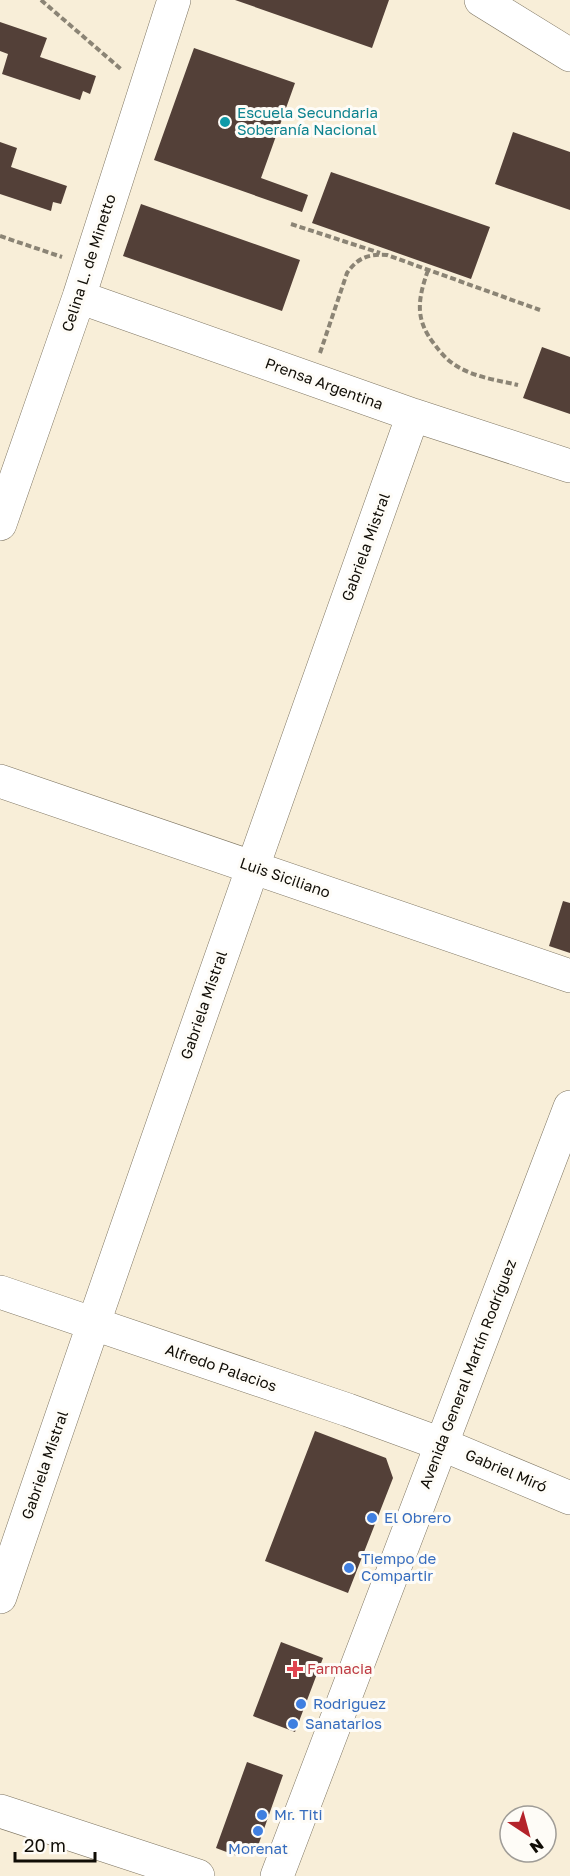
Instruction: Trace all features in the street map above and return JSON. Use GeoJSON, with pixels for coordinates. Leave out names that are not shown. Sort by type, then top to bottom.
{"type":"FeatureCollection","features":[{"type":"Feature","properties":{"kind":"street","name":"Celina L. de Minetto"},"geometry":{"type":"LineString","coordinates":[[0,524],[11,458],[79,297],[174,0]]}},
{"type":"Feature","properties":{"kind":"street"},"geometry":{"type":"LineString","coordinates":[[481,0],[570,55]]}},
{"type":"Feature","properties":{"kind":"street","name":"Prensa Argentina"},"geometry":{"type":"LineString","coordinates":[[79,297],[412,415],[570,466]]}},
{"type":"Feature","properties":{"kind":"street","name":"Gabriela Mistral"},"geometry":{"type":"LineString","coordinates":[[0,1597],[92,1324],[412,415]]}},
{"type":"Feature","properties":{"kind":"street","name":"Luis Siciliano"},"geometry":{"type":"LineString","coordinates":[[0,782],[570,975]]}},
{"type":"Feature","properties":{"kind":"street","name":"Avenida General Martín Rodríguez"},"geometry":{"type":"LineString","coordinates":[[277,1876],[570,1107]]}},
{"type":"Feature","properties":{"kind":"street","name":"Alfredo Palacios"},"geometry":{"type":"LineString","coordinates":[[0,1292],[348,1410],[441,1444]]}},
{"type":"Feature","properties":{"kind":"street","name":"Gabriel Miró"},"geometry":{"type":"LineString","coordinates":[[441,1444],[570,1498]]}},
{"type":"Feature","properties":{"kind":"street"},"geometry":{"type":"LineString","coordinates":[[0,1811],[198,1876]]}},
{"type":"Feature","properties":{"kind":"path"},"geometry":{"type":"LineString","coordinates":[[41,0],[145,90]]}},
{"type":"Feature","properties":{"kind":"path"},"geometry":{"type":"LineString","coordinates":[[291,224],[387,255],[540,310]]}},
{"type":"Feature","properties":{"kind":"path"},"geometry":{"type":"LineString","coordinates":[[0,236],[89,265]]}},
{"type":"Feature","properties":{"kind":"path"},"geometry":{"type":"LineString","coordinates":[[311,379],[347,273],[361,258],[387,255]]}},
{"type":"Feature","properties":{"kind":"path"},"geometry":{"type":"LineString","coordinates":[[428,270],[421,291],[419,309],[422,324],[434,345],[454,365],[471,373],[518,385]]}},
{"type":"Feature","properties":{"kind":"building"},"geometry":{"type":"Polygon","coordinates":[[[235,0],[389,0],[372,48],[235,0]]]}},
{"type":"Feature","properties":{"kind":"building"},"geometry":{"type":"Polygon","coordinates":[[[0,22],[47,38],[40,57],[96,76],[90,94],[83,91],[80,100],[2,74],[8,54],[0,51],[0,22]]]}},
{"type":"Feature","properties":{"kind":"building","name":"Escuela Secundaria Soberanía Nacional"},"geometry":{"type":"Polygon","coordinates":[[[194,48],[295,83],[261,178],[308,195],[302,212],[154,160],[194,48]]]}},
{"type":"Feature","properties":{"kind":"building"},"geometry":{"type":"Polygon","coordinates":[[[513,132],[570,152],[570,210],[495,184],[513,132]]]}},
{"type":"Feature","properties":{"kind":"building"},"geometry":{"type":"Polygon","coordinates":[[[0,142],[17,148],[11,167],[67,186],[61,204],[53,202],[51,211],[0,194],[0,142]]]}},
{"type":"Feature","properties":{"kind":"building"},"geometry":{"type":"Polygon","coordinates":[[[331,172],[490,227],[471,279],[312,223],[331,172]]]}},
{"type":"Feature","properties":{"kind":"building"},"geometry":{"type":"Polygon","coordinates":[[[141,204],[300,260],[282,311],[123,256],[141,204]]]}},
{"type":"Feature","properties":{"kind":"building"},"geometry":{"type":"Polygon","coordinates":[[[542,347],[570,357],[570,414],[523,398],[542,347]]]}},
{"type":"Feature","properties":{"kind":"building"},"geometry":{"type":"Polygon","coordinates":[[[563,901],[570,903],[570,953],[549,946],[563,901]]]}},
{"type":"Feature","properties":{"kind":"building"},"geometry":{"type":"Polygon","coordinates":[[[315,1431],[386,1458],[393,1478],[348,1593],[265,1561],[315,1431]]]}},
{"type":"Feature","properties":{"kind":"building"},"geometry":{"type":"Polygon","coordinates":[[[281,1642],[323,1658],[295,1732],[253,1716],[281,1642]]]}},
{"type":"Feature","properties":{"kind":"building"},"geometry":{"type":"Polygon","coordinates":[[[247,1762],[283,1775],[258,1846],[237,1856],[216,1848],[247,1762]]]}},
{"type":"Feature","properties":{"kind":"place","name":"Escuela Secundaria Soberanía Nacional"},"geometry":{"type":"Point","coordinates":[225,122]}},
{"type":"Feature","properties":{"kind":"place","name":"El Obrero"},"geometry":{"type":"Point","coordinates":[372,1518]}},
{"type":"Feature","properties":{"kind":"place","name":"Tiempo de Compartir"},"geometry":{"type":"Point","coordinates":[349,1568]}},
{"type":"Feature","properties":{"kind":"place","name":"Farmacia"},"geometry":{"type":"Point","coordinates":[295,1669]}},
{"type":"Feature","properties":{"kind":"place","name":"Rodriguez"},"geometry":{"type":"Point","coordinates":[301,1704]}},
{"type":"Feature","properties":{"kind":"place","name":"Sanatarios"},"geometry":{"type":"Point","coordinates":[293,1724]}},
{"type":"Feature","properties":{"kind":"place","name":"Mr. Titi"},"geometry":{"type":"Point","coordinates":[262,1815]}},
{"type":"Feature","properties":{"kind":"place","name":"Morenat"},"geometry":{"type":"Point","coordinates":[258,1831]}}]}
